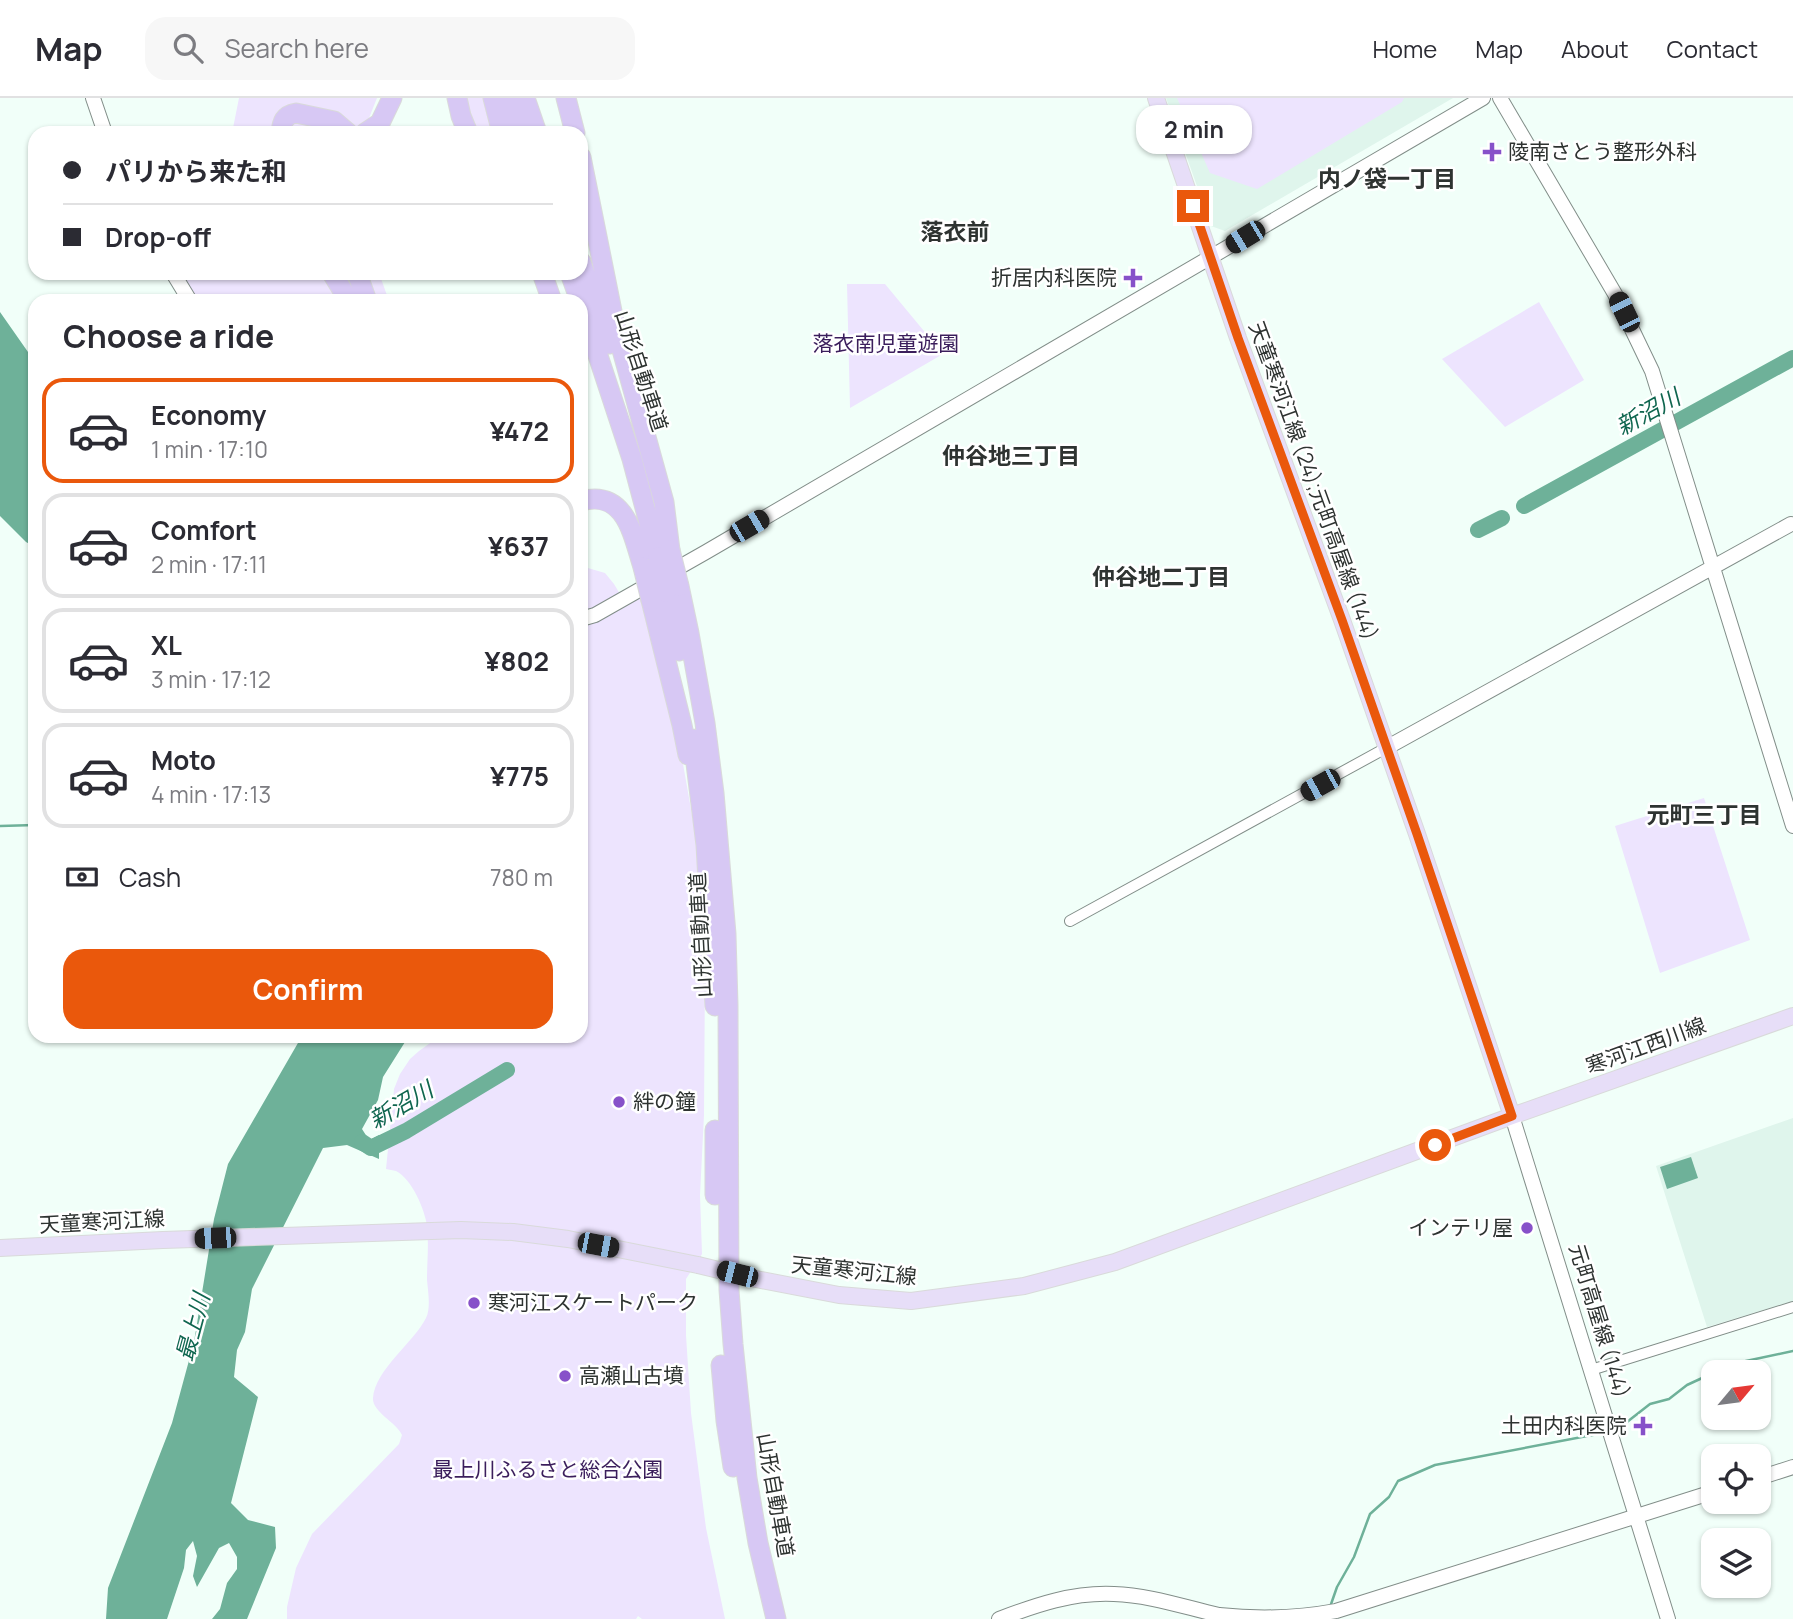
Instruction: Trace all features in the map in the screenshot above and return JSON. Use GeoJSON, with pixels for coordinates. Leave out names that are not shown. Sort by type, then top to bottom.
{"type":"FeatureCollection","features":[{"type":"Feature","properties":{"kind":"highway"},"geometry":{"type":"LineString","coordinates":[[377,126],[392,98]]}},
{"type":"Feature","properties":{"kind":"highway"},"geometry":{"type":"LineString","coordinates":[[457,98],[466,126]]}},
{"type":"Feature","properties":{"kind":"highway"},"geometry":{"type":"LineString","coordinates":[[493,98],[500,126]]}},
{"type":"Feature","properties":{"kind":"highway"},"geometry":{"type":"LineString","coordinates":[[509,98],[519,126]]}},
{"type":"Feature","properties":{"kind":"highway"},"geometry":{"type":"LineString","coordinates":[[525,98],[535,126]]}},
{"type":"Feature","properties":{"kind":"highway"},"geometry":{"type":"LineString","coordinates":[[566,98],[573,126]]}},
{"type":"Feature","properties":{"kind":"highway"},"geometry":{"type":"LineString","coordinates":[[282,126],[285,117],[296,113],[334,121],[340,126]]}},
{"type":"Feature","properties":{"kind":"highway"},"geometry":{"type":"LineString","coordinates":[[588,192],[614,321],[664,502],[657,558]]}},
{"type":"Feature","properties":{"kind":"highway","name":"山形自動車道"},"geometry":{"type":"LineString","coordinates":[[587,280],[645,456],[657,558]]}},
{"type":"Feature","properties":{"kind":"highway","name":"山形自動車道"},"geometry":{"type":"LineString","coordinates":[[588,327],[632,459],[677,638],[719,937]]}},
{"type":"Feature","properties":{"kind":"highway"},"geometry":{"type":"LineString","coordinates":[[588,500],[599,499],[621,511],[630,527],[657,558]]}},
{"type":"Feature","properties":{"kind":"highway","name":"山形自動車道"},"geometry":{"type":"LineString","coordinates":[[665,593],[694,658],[713,781],[729,1290],[747,1478],[758,1543],[776,1619]]}},
{"type":"Feature","properties":{"kind":"highway","name":"山形自動車道"},"geometry":{"type":"LineString","coordinates":[[720,963],[717,1287],[720,1347],[726,1422],[735,1481],[762,1619]]}},
{"type":"Feature","properties":{"kind":"main road","name":"天童寒河江線 (24);元町高屋線 (144)"},"geometry":{"type":"LineString","coordinates":[[1156,98],[1258,395],[1342,620],[1417,834],[1512,1116]]}},
{"type":"Feature","properties":{"kind":"main road","name":"寒河江西川線"},"geometry":{"type":"LineString","coordinates":[[1512,1116],[1793,1016]]}},
{"type":"Feature","properties":{"kind":"main road","name":"天童寒河江線"},"geometry":{"type":"LineString","coordinates":[[0,1248],[163,1240],[513,1232],[639,1253],[839,1294],[911,1301],[1024,1286],[1115,1262],[1512,1116]]}},
{"type":"Feature","properties":{"kind":"street"},"geometry":{"type":"LineString","coordinates":[[93,98],[103,126]]}},
{"type":"Feature","properties":{"kind":"street"},"geometry":{"type":"LineString","coordinates":[[588,617],[706,552],[1483,98]]}},
{"type":"Feature","properties":{"kind":"street"},"geometry":{"type":"LineString","coordinates":[[1500,98],[1615,294],[1652,370],[1793,826]]}},
{"type":"Feature","properties":{"kind":"street"},"geometry":{"type":"LineString","coordinates":[[1070,921],[1791,524]]}},
{"type":"Feature","properties":{"kind":"street","name":"元町高屋線 (144)"},"geometry":{"type":"LineString","coordinates":[[1512,1116],[1668,1619]]}},
{"type":"Feature","properties":{"kind":"street"},"geometry":{"type":"LineString","coordinates":[[1591,1370],[1793,1307]]}},
{"type":"Feature","properties":{"kind":"street"},"geometry":{"type":"LineString","coordinates":[[1771,1474],[1793,1467]]}},
{"type":"Feature","properties":{"kind":"street"},"geometry":{"type":"LineString","coordinates":[[999,1619],[1040,1604],[1079,1595],[1110,1594],[1130,1595],[1240,1618],[1293,1618],[1329,1612],[1701,1496]]}},
{"type":"Feature","properties":{"kind":"shaded area"},"geometry":{"type":"Polygon","coordinates":[[[1166,98],[1453,98],[1225,231],[1211,226],[1166,98]]]}},
{"type":"Feature","properties":{"kind":"shaded area"},"geometry":{"type":"Polygon","coordinates":[[[0,312],[28,352],[28,543],[0,516],[0,312]]]}},
{"type":"Feature","properties":{"kind":"shaded area"},"geometry":{"type":"Polygon","coordinates":[[[298,1043],[404,1043],[383,1077],[378,1100],[362,1129],[369,1140],[379,1135],[379,1159],[347,1145],[323,1148],[252,1289],[245,1332],[237,1350],[234,1377],[258,1397],[231,1503],[248,1520],[275,1527],[276,1548],[247,1619],[212,1619],[220,1609],[227,1583],[237,1569],[237,1557],[229,1543],[219,1548],[197,1587],[193,1576],[197,1556],[193,1541],[186,1550],[184,1568],[167,1619],[106,1619],[108,1588],[172,1423],[194,1342],[214,1219],[228,1164],[298,1043]]]}},
{"type":"Feature","properties":{"kind":"shaded area"},"geometry":{"type":"Polygon","coordinates":[[[1793,1118],[1793,1301],[1707,1327],[1656,1166],[1793,1118]]]}},
{"type":"Feature","properties":{"kind":"shaded area"},"geometry":{"type":"Polygon","coordinates":[[[1691,1157],[1698,1178],[1667,1189],[1660,1167],[1691,1157]]]}},
{"type":"Feature","properties":{"kind":"green space"},"geometry":{"type":"Polygon","coordinates":[[[239,98],[377,98],[366,126],[233,126],[239,98]]]}},
{"type":"Feature","properties":{"kind":"green space"},"geometry":{"type":"Polygon","coordinates":[[[461,98],[487,98],[494,126],[472,126],[461,98]]]}},
{"type":"Feature","properties":{"kind":"green space"},"geometry":{"type":"Polygon","coordinates":[[[1177,98],[1404,98],[1402,102],[1257,189],[1210,173],[1177,98]]]}},
{"type":"Feature","properties":{"kind":"green space"},"geometry":{"type":"Polygon","coordinates":[[[184,280],[382,280],[386,294],[193,294],[184,280]]]}},
{"type":"Feature","properties":{"kind":"green space","name":"落衣南児童遊園"},"geometry":{"type":"Polygon","coordinates":[[[847,284],[885,284],[943,354],[850,408],[847,284]]]}},
{"type":"Feature","properties":{"kind":"green space"},"geometry":{"type":"Polygon","coordinates":[[[1539,302],[1584,380],[1505,427],[1442,359],[1539,302]]]}},
{"type":"Feature","properties":{"kind":"green space","name":"最上川ふるさと総合公園"},"geometry":{"type":"Polygon","coordinates":[[[588,568],[605,573],[626,604],[643,596],[670,690],[695,832],[705,966],[704,1115],[700,1195],[702,1254],[686,1279],[686,1335],[691,1413],[706,1528],[725,1619],[642,1619],[638,1616],[636,1619],[287,1619],[296,1568],[312,1534],[399,1444],[402,1435],[376,1408],[373,1398],[380,1377],[428,1314],[426,1219],[417,1196],[407,1181],[396,1171],[386,1169],[394,1089],[400,1074],[419,1051],[430,1043],[588,1043],[588,568]]]}},
{"type":"Feature","properties":{"kind":"green space"},"geometry":{"type":"Polygon","coordinates":[[[1704,798],[1750,940],[1660,973],[1615,826],[1704,798]]]}},
{"type":"Feature","properties":{"kind":"waterway","name":"新沼川"},"geometry":{"type":"LineString","coordinates":[[1524,506],[1793,358]]}},
{"type":"Feature","properties":{"kind":"waterway","name":"新沼川"},"geometry":{"type":"LineString","coordinates":[[1478,530],[1502,518]]}},
{"type":"Feature","properties":{"kind":"waterway"},"geometry":{"type":"LineString","coordinates":[[0,826],[28,825]]}},
{"type":"Feature","properties":{"kind":"waterway","name":"新沼川"},"geometry":{"type":"LineString","coordinates":[[362,1142],[371,1148],[406,1131],[507,1070]]}},
{"type":"Feature","properties":{"kind":"waterway"},"geometry":{"type":"LineString","coordinates":[[1751,1360],[1793,1351]]}},
{"type":"Feature","properties":{"kind":"waterway"},"geometry":{"type":"LineString","coordinates":[[1618,1429],[1650,1404],[1669,1399],[1701,1379]]}},
{"type":"Feature","properties":{"kind":"waterway"},"geometry":{"type":"LineString","coordinates":[[1330,1607],[1337,1587],[1354,1557],[1370,1514],[1389,1497],[1398,1481],[1435,1465],[1603,1433]]}},
{"type":"Feature","properties":{"kind":"place","name":"陵南さとう整形外科"},"geometry":{"type":"Point","coordinates":[1492,152]}},
{"type":"Feature","properties":{"kind":"place","name":"折居内科医院"},"geometry":{"type":"Point","coordinates":[1133,278]}},
{"type":"Feature","properties":{"kind":"place","name":"絆の鐘"},"geometry":{"type":"Point","coordinates":[619,1102]}},
{"type":"Feature","properties":{"kind":"place","name":"インテリ屋"},"geometry":{"type":"Point","coordinates":[1527,1228]}},
{"type":"Feature","properties":{"kind":"place","name":"寒河江スケートパーク"},"geometry":{"type":"Point","coordinates":[474,1303]}},
{"type":"Feature","properties":{"kind":"place","name":"高瀬山古墳"},"geometry":{"type":"Point","coordinates":[565,1376]}},
{"type":"Feature","properties":{"kind":"place","name":"土田内科医院"},"geometry":{"type":"Point","coordinates":[1643,1426]}},
{"type":"Feature","properties":{"kind":"district","name":"内ノ袋一丁目"},"geometry":{"type":"Point","coordinates":[1387,179]}},
{"type":"Feature","properties":{"kind":"district","name":"落衣前"},"geometry":{"type":"Point","coordinates":[955,232]}},
{"type":"Feature","properties":{"kind":"district","name":"仲谷地三丁目"},"geometry":{"type":"Point","coordinates":[1011,456]}},
{"type":"Feature","properties":{"kind":"district","name":"仲谷地二丁目"},"geometry":{"type":"Point","coordinates":[1161,577]}},
{"type":"Feature","properties":{"kind":"district","name":"元町三丁目"},"geometry":{"type":"Point","coordinates":[1704,815]}},
{"type":"Feature","properties":{"kind":"route"},"geometry":{"type":"LineString","coordinates":[[1193,206],[1289,480],[1342,620],[1512,1116],[1435,1145]]}},
{"type":"Feature","properties":{"kind":"water label","name":"最上川"},"geometry":{"type":"Point","coordinates":[193,1327]}}]}
